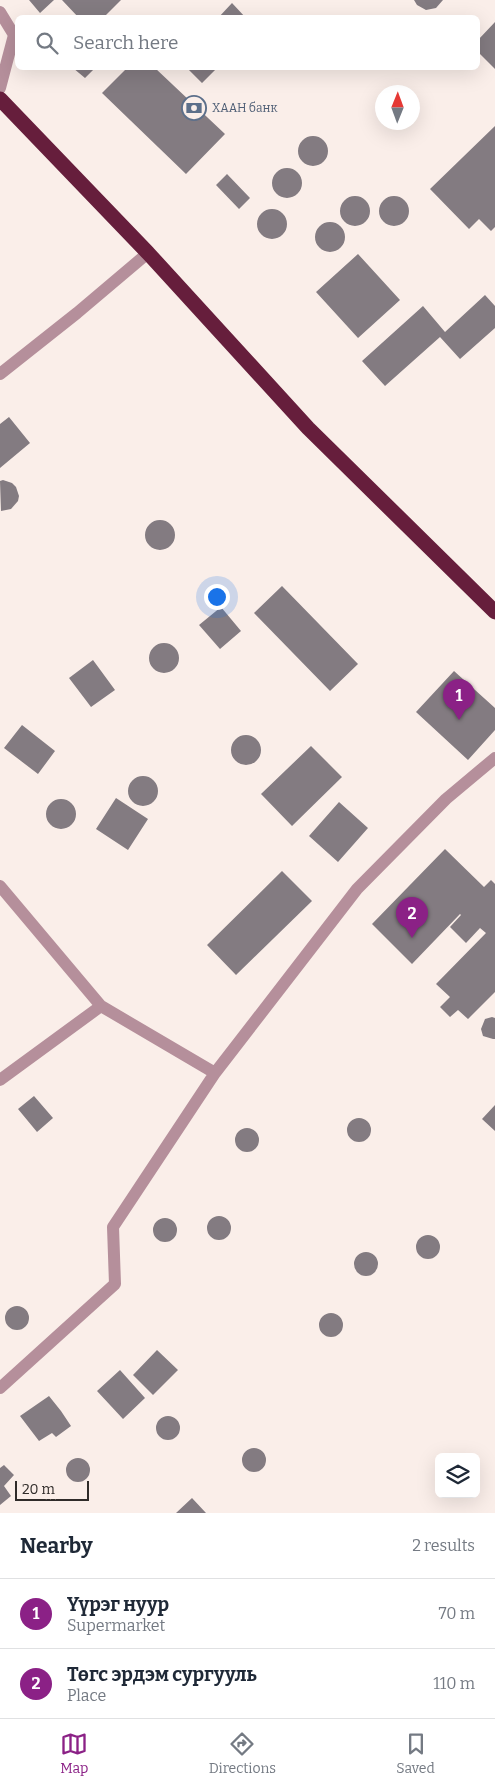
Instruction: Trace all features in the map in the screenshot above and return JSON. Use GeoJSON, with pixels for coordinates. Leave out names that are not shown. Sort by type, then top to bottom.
{"type":"FeatureCollection","features":[{"type":"Feature","properties":{"kind":"highway"},"geometry":{"type":"LineString","coordinates":[[0,99],[148,252],[308,428],[495,612]]}},
{"type":"Feature","properties":{"kind":"street"},"geometry":{"type":"LineString","coordinates":[[0,12],[14,35],[0,88]]}},
{"type":"Feature","properties":{"kind":"street"},"geometry":{"type":"LineString","coordinates":[[0,374],[77,313],[148,252]]}},
{"type":"Feature","properties":{"kind":"street"},"geometry":{"type":"LineString","coordinates":[[0,1388],[115,1284],[113,1228],[215,1073],[357,889],[446,799],[495,758]]}},
{"type":"Feature","properties":{"kind":"street"},"geometry":{"type":"LineString","coordinates":[[0,886],[101,1006],[215,1073]]}},
{"type":"Feature","properties":{"kind":"street"},"geometry":{"type":"LineString","coordinates":[[0,1080],[101,1006]]}},
{"type":"Feature","properties":{"kind":"building"},"geometry":{"type":"Polygon","coordinates":[[[29,0],[54,0],[40,13],[29,0]]]}},
{"type":"Feature","properties":{"kind":"building"},"geometry":{"type":"Polygon","coordinates":[[[62,0],[121,0],[106,15],[76,15],[62,0]]]}},
{"type":"Feature","properties":{"kind":"building"},"geometry":{"type":"Polygon","coordinates":[[[414,0],[443,0],[436,8],[426,10],[417,5],[414,0]]]}},
{"type":"Feature","properties":{"kind":"building"},"geometry":{"type":"Polygon","coordinates":[[[232,3],[243,15],[221,15],[232,3]]]}},
{"type":"Feature","properties":{"kind":"building"},"geometry":{"type":"Polygon","coordinates":[[[495,22],[495,69],[480,54],[480,38],[495,22]]]}},
{"type":"Feature","properties":{"kind":"building"},"geometry":{"type":"Polygon","coordinates":[[[75,70],[93,70],[85,78],[75,70]]]}},
{"type":"Feature","properties":{"kind":"building"},"geometry":{"type":"Polygon","coordinates":[[[125,70],[157,70],[225,134],[186,174],[102,93],[125,70]]]}},
{"type":"Feature","properties":{"kind":"building"},"geometry":{"type":"Polygon","coordinates":[[[189,70],[215,70],[202,83],[189,70]]]}},
{"type":"Feature","properties":{"kind":"building"},"geometry":{"type":"Polygon","coordinates":[[[495,126],[495,227],[491,231],[479,219],[469,229],[430,189],[495,126]]]}},
{"type":"Feature","properties":{"kind":"building"},"geometry":{"type":"Polygon","coordinates":[[[313,136],[324,140],[328,151],[324,162],[313,166],[302,162],[298,151],[302,140],[313,136]]]}},
{"type":"Feature","properties":{"kind":"building"},"geometry":{"type":"Polygon","coordinates":[[[287,168],[298,172],[302,183],[298,194],[287,198],[276,194],[272,183],[276,172],[287,168]]]}},
{"type":"Feature","properties":{"kind":"building"},"geometry":{"type":"Polygon","coordinates":[[[227,174],[250,198],[239,209],[216,185],[227,174]]]}},
{"type":"Feature","properties":{"kind":"building"},"geometry":{"type":"Polygon","coordinates":[[[355,196],[366,200],[370,211],[366,222],[355,226],[344,222],[340,211],[344,200],[355,196]]]}},
{"type":"Feature","properties":{"kind":"building"},"geometry":{"type":"Polygon","coordinates":[[[394,196],[405,200],[409,211],[405,222],[394,226],[383,222],[379,211],[383,200],[394,196]]]}},
{"type":"Feature","properties":{"kind":"building"},"geometry":{"type":"Polygon","coordinates":[[[272,209],[283,213],[287,224],[283,235],[272,239],[261,235],[257,224],[261,213],[272,209]]]}},
{"type":"Feature","properties":{"kind":"building"},"geometry":{"type":"Polygon","coordinates":[[[330,222],[341,226],[345,237],[341,248],[330,252],[319,248],[315,237],[319,226],[330,222]]]}},
{"type":"Feature","properties":{"kind":"building"},"geometry":{"type":"Polygon","coordinates":[[[358,254],[400,300],[358,338],[316,292],[358,254]]]}},
{"type":"Feature","properties":{"kind":"building"},"geometry":{"type":"Polygon","coordinates":[[[485,295],[495,306],[495,328],[460,359],[440,337],[385,386],[362,361],[423,306],[445,332],[485,295]]]}},
{"type":"Feature","properties":{"kind":"building"},"geometry":{"type":"Polygon","coordinates":[[[9,417],[30,443],[0,468],[0,424],[9,417]]]}},
{"type":"Feature","properties":{"kind":"building"},"geometry":{"type":"Polygon","coordinates":[[[0,481],[12,483],[16,487],[19,496],[18,501],[11,509],[1,511],[0,481]]]}},
{"type":"Feature","properties":{"kind":"building"},"geometry":{"type":"Polygon","coordinates":[[[160,520],[171,524],[175,535],[171,546],[160,550],[149,546],[145,535],[149,524],[160,520]]]}},
{"type":"Feature","properties":{"kind":"building"},"geometry":{"type":"Polygon","coordinates":[[[282,586],[358,664],[330,691],[254,613],[282,586]]]}},
{"type":"Feature","properties":{"kind":"building"},"geometry":{"type":"Polygon","coordinates":[[[221,607],[241,631],[220,649],[199,625],[221,607]]]}},
{"type":"Feature","properties":{"kind":"building"},"geometry":{"type":"Polygon","coordinates":[[[164,643],[175,647],[179,658],[175,669],[164,673],[153,669],[149,658],[153,647],[164,643]]]}},
{"type":"Feature","properties":{"kind":"building"},"geometry":{"type":"Polygon","coordinates":[[[93,660],[115,690],[91,707],[69,678],[93,660]]]}},
{"type":"Feature","properties":{"kind":"building"},"geometry":{"type":"Polygon","coordinates":[[[454,671],[495,708],[495,730],[468,760],[416,712],[454,671]]]}},
{"type":"Feature","properties":{"kind":"building"},"geometry":{"type":"Polygon","coordinates":[[[22,725],[55,751],[38,774],[4,748],[22,725]]]}},
{"type":"Feature","properties":{"kind":"building"},"geometry":{"type":"Polygon","coordinates":[[[246,735],[257,739],[261,750],[257,761],[246,765],[235,761],[231,750],[235,739],[246,735]]]}},
{"type":"Feature","properties":{"kind":"building"},"geometry":{"type":"Polygon","coordinates":[[[311,746],[342,777],[292,826],[261,794],[311,746]]]}},
{"type":"Feature","properties":{"kind":"building"},"geometry":{"type":"Polygon","coordinates":[[[143,776],[154,780],[158,791],[154,802],[143,806],[132,802],[128,791],[132,780],[143,776]]]}},
{"type":"Feature","properties":{"kind":"building"},"geometry":{"type":"Polygon","coordinates":[[[116,798],[148,819],[128,850],[96,829],[116,798]]]}},
{"type":"Feature","properties":{"kind":"building"},"geometry":{"type":"Polygon","coordinates":[[[61,799],[72,803],[76,814],[72,825],[61,829],[50,825],[46,814],[50,803],[61,799]]]}},
{"type":"Feature","properties":{"kind":"building"},"geometry":{"type":"Polygon","coordinates":[[[339,802],[368,828],[338,862],[309,836],[339,802]]]}},
{"type":"Feature","properties":{"kind":"building"},"geometry":{"type":"Polygon","coordinates":[[[445,849],[484,887],[491,880],[495,884],[495,992],[468,1019],[458,1010],[450,1017],[440,1007],[450,997],[436,984],[486,933],[480,928],[466,943],[450,927],[460,914],[412,964],[372,924],[445,849]]]}},
{"type":"Feature","properties":{"kind":"building"},"geometry":{"type":"Polygon","coordinates":[[[282,871],[312,901],[236,975],[207,945],[282,871]]]}},
{"type":"Feature","properties":{"kind":"building"},"geometry":{"type":"Polygon","coordinates":[[[495,1018],[495,1039],[483,1036],[481,1029],[485,1019],[495,1018]]]}},
{"type":"Feature","properties":{"kind":"building"},"geometry":{"type":"Polygon","coordinates":[[[34,1096],[53,1118],[37,1132],[18,1109],[34,1096]]]}},
{"type":"Feature","properties":{"kind":"building"},"geometry":{"type":"Polygon","coordinates":[[[495,1105],[495,1131],[482,1119],[495,1105]]]}},
{"type":"Feature","properties":{"kind":"building"},"geometry":{"type":"Polygon","coordinates":[[[359,1118],[368,1121],[371,1130],[368,1139],[359,1142],[350,1139],[347,1130],[350,1121],[359,1118]]]}},
{"type":"Feature","properties":{"kind":"building"},"geometry":{"type":"Polygon","coordinates":[[[247,1128],[256,1131],[259,1140],[256,1149],[247,1152],[238,1149],[235,1140],[238,1131],[247,1128]]]}},
{"type":"Feature","properties":{"kind":"building"},"geometry":{"type":"Polygon","coordinates":[[[219,1216],[228,1219],[231,1228],[228,1237],[219,1240],[210,1237],[207,1228],[210,1219],[219,1216]]]}},
{"type":"Feature","properties":{"kind":"building"},"geometry":{"type":"Polygon","coordinates":[[[165,1218],[170,1219],[176,1225],[176,1235],[170,1241],[165,1242],[160,1241],[154,1235],[153,1230],[154,1225],[160,1219],[165,1218]]]}},
{"type":"Feature","properties":{"kind":"building"},"geometry":{"type":"Polygon","coordinates":[[[428,1235],[437,1238],[440,1247],[437,1256],[428,1259],[419,1256],[416,1247],[419,1238],[428,1235]]]}},
{"type":"Feature","properties":{"kind":"building"},"geometry":{"type":"Polygon","coordinates":[[[366,1252],[375,1255],[378,1264],[375,1273],[366,1276],[357,1273],[354,1264],[357,1255],[366,1252]]]}},
{"type":"Feature","properties":{"kind":"building"},"geometry":{"type":"Polygon","coordinates":[[[17,1306],[22,1307],[28,1313],[28,1323],[22,1329],[17,1330],[12,1329],[6,1323],[5,1318],[6,1313],[12,1307],[17,1306]]]}},
{"type":"Feature","properties":{"kind":"building"},"geometry":{"type":"Polygon","coordinates":[[[331,1313],[340,1316],[343,1325],[340,1334],[331,1337],[322,1334],[319,1325],[322,1316],[331,1313]]]}},
{"type":"Feature","properties":{"kind":"building"},"geometry":{"type":"Polygon","coordinates":[[[157,1350],[178,1370],[153,1395],[133,1375],[157,1350]]]}},
{"type":"Feature","properties":{"kind":"building"},"geometry":{"type":"Polygon","coordinates":[[[120,1370],[145,1398],[123,1419],[97,1391],[120,1370]]]}},
{"type":"Feature","properties":{"kind":"building"},"geometry":{"type":"Polygon","coordinates":[[[49,1396],[71,1426],[56,1437],[52,1433],[39,1441],[20,1416],[49,1396]]]}},
{"type":"Feature","properties":{"kind":"building"},"geometry":{"type":"Polygon","coordinates":[[[168,1416],[173,1417],[179,1423],[179,1433],[173,1439],[168,1440],[163,1439],[157,1433],[156,1428],[157,1423],[163,1417],[168,1416]]]}},
{"type":"Feature","properties":{"kind":"building"},"geometry":{"type":"Polygon","coordinates":[[[254,1448],[259,1449],[265,1455],[265,1465],[259,1471],[254,1472],[249,1471],[243,1465],[242,1460],[243,1455],[249,1449],[254,1448]]]}},
{"type":"Feature","properties":{"kind":"building"},"geometry":{"type":"Polygon","coordinates":[[[78,1458],[87,1461],[90,1470],[87,1479],[78,1482],[69,1479],[66,1470],[69,1461],[78,1458]]]}},
{"type":"Feature","properties":{"kind":"building"},"geometry":{"type":"Polygon","coordinates":[[[4,1465],[14,1475],[4,1486],[11,1496],[0,1505],[0,1468],[4,1465]]]}},
{"type":"Feature","properties":{"kind":"building"},"geometry":{"type":"Polygon","coordinates":[[[192,1498],[206,1513],[176,1513],[192,1498]]]}},
{"type":"Feature","properties":{"kind":"place","name":"ХААН банк"},"geometry":{"type":"Point","coordinates":[194,108]}},
{"type":"Feature","properties":{"kind":"place","name":"Үүрэг нуур"},"geometry":{"type":"Point","coordinates":[459,720]}},
{"type":"Feature","properties":{"kind":"place","name":"Төгс эрдэм сургууль"},"geometry":{"type":"Point","coordinates":[412,938]}}]}
